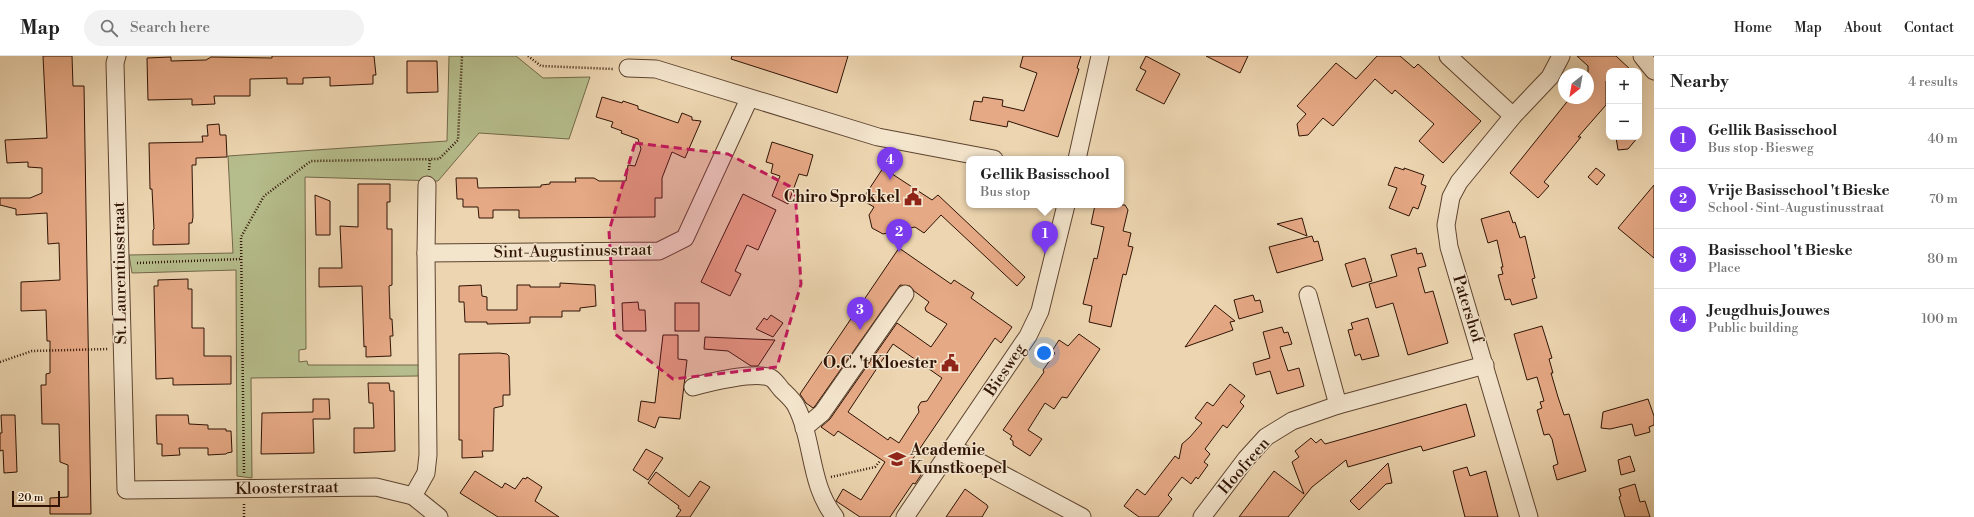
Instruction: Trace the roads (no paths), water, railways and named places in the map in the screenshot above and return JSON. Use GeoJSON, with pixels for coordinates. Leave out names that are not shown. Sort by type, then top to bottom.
{"type":"FeatureCollection","features":[{"type":"Feature","properties":{"kind":"street","name":"St. Laurentiusstraat"},"geometry":{"type":"LineString","coordinates":[[117,56],[116,70],[120,263],[126,490]]}},
{"type":"Feature","properties":{"kind":"street"},"geometry":{"type":"LineString","coordinates":[[1078,156],[1100,56]]}},
{"type":"Feature","properties":{"kind":"street"},"geometry":{"type":"LineString","coordinates":[[1448,56],[1513,116]]}},
{"type":"Feature","properties":{"kind":"street","name":"Patershof"},"geometry":{"type":"LineString","coordinates":[[1529,517],[1449,247],[1446,225],[1451,197],[1459,182],[1513,116],[1550,77],[1560,56]]}},
{"type":"Feature","properties":{"kind":"street"},"geometry":{"type":"LineString","coordinates":[[1642,56],[1654,70]]}},
{"type":"Feature","properties":{"kind":"street"},"geometry":{"type":"LineString","coordinates":[[628,68],[656,69],[749,99],[878,137],[978,156]]}},
{"type":"Feature","properties":{"kind":"street","name":"Sint-Augustinusstraat"},"geometry":{"type":"LineString","coordinates":[[426,253],[659,251],[684,238],[749,99]]}},
{"type":"Feature","properties":{"kind":"street"},"geometry":{"type":"LineString","coordinates":[[413,496],[426,473],[428,455],[426,253],[427,185]]}},
{"type":"Feature","properties":{"kind":"street","name":"Biesweg"},"geometry":{"type":"LineString","coordinates":[[905,517],[1028,336],[1040,311],[1065,208]]}},
{"type":"Feature","properties":{"kind":"street"},"geometry":{"type":"LineString","coordinates":[[804,428],[822,413],[905,294]]}},
{"type":"Feature","properties":{"kind":"street"},"geometry":{"type":"LineString","coordinates":[[1308,295],[1338,405]]}},
{"type":"Feature","properties":{"kind":"street","name":"Hoofreen"},"geometry":{"type":"LineString","coordinates":[[1202,517],[1246,459],[1266,437],[1292,421],[1338,405],[1485,365]]}},
{"type":"Feature","properties":{"kind":"street"},"geometry":{"type":"LineString","coordinates":[[693,387],[726,378],[771,378],[796,404],[804,428],[817,480],[826,506],[835,517]]}},
{"type":"Feature","properties":{"kind":"street"},"geometry":{"type":"LineString","coordinates":[[953,448],[1082,517]]}},
{"type":"Feature","properties":{"kind":"street","name":"Kloosterstraat"},"geometry":{"type":"LineString","coordinates":[[126,490],[376,487],[413,496],[439,517]]}},
{"type":"Feature","properties":{"kind":"place","name":"Jeugdhuis Jouwes"},"geometry":{"type":"Point","coordinates":[890,180]}},
{"type":"Feature","properties":{"kind":"place","name":"Chiro Sprokkel"},"geometry":{"type":"Point","coordinates":[913,197]}},
{"type":"Feature","properties":{"kind":"place","name":"Vrije Basisschool 't Bieske"},"geometry":{"type":"Point","coordinates":[899,252]}},
{"type":"Feature","properties":{"kind":"place","name":"Gellik Basisschool"},"geometry":{"type":"Point","coordinates":[1045,254]}},
{"type":"Feature","properties":{"kind":"place","name":"Basisschool 't Bieske"},"geometry":{"type":"Point","coordinates":[860,330]}},
{"type":"Feature","properties":{"kind":"place","name":"O.C. 't Kloester"},"geometry":{"type":"Point","coordinates":[950,363]}},
{"type":"Feature","properties":{"kind":"place","name":"Academie Kunstkoepel"},"geometry":{"type":"Point","coordinates":[897,459]}}]}
